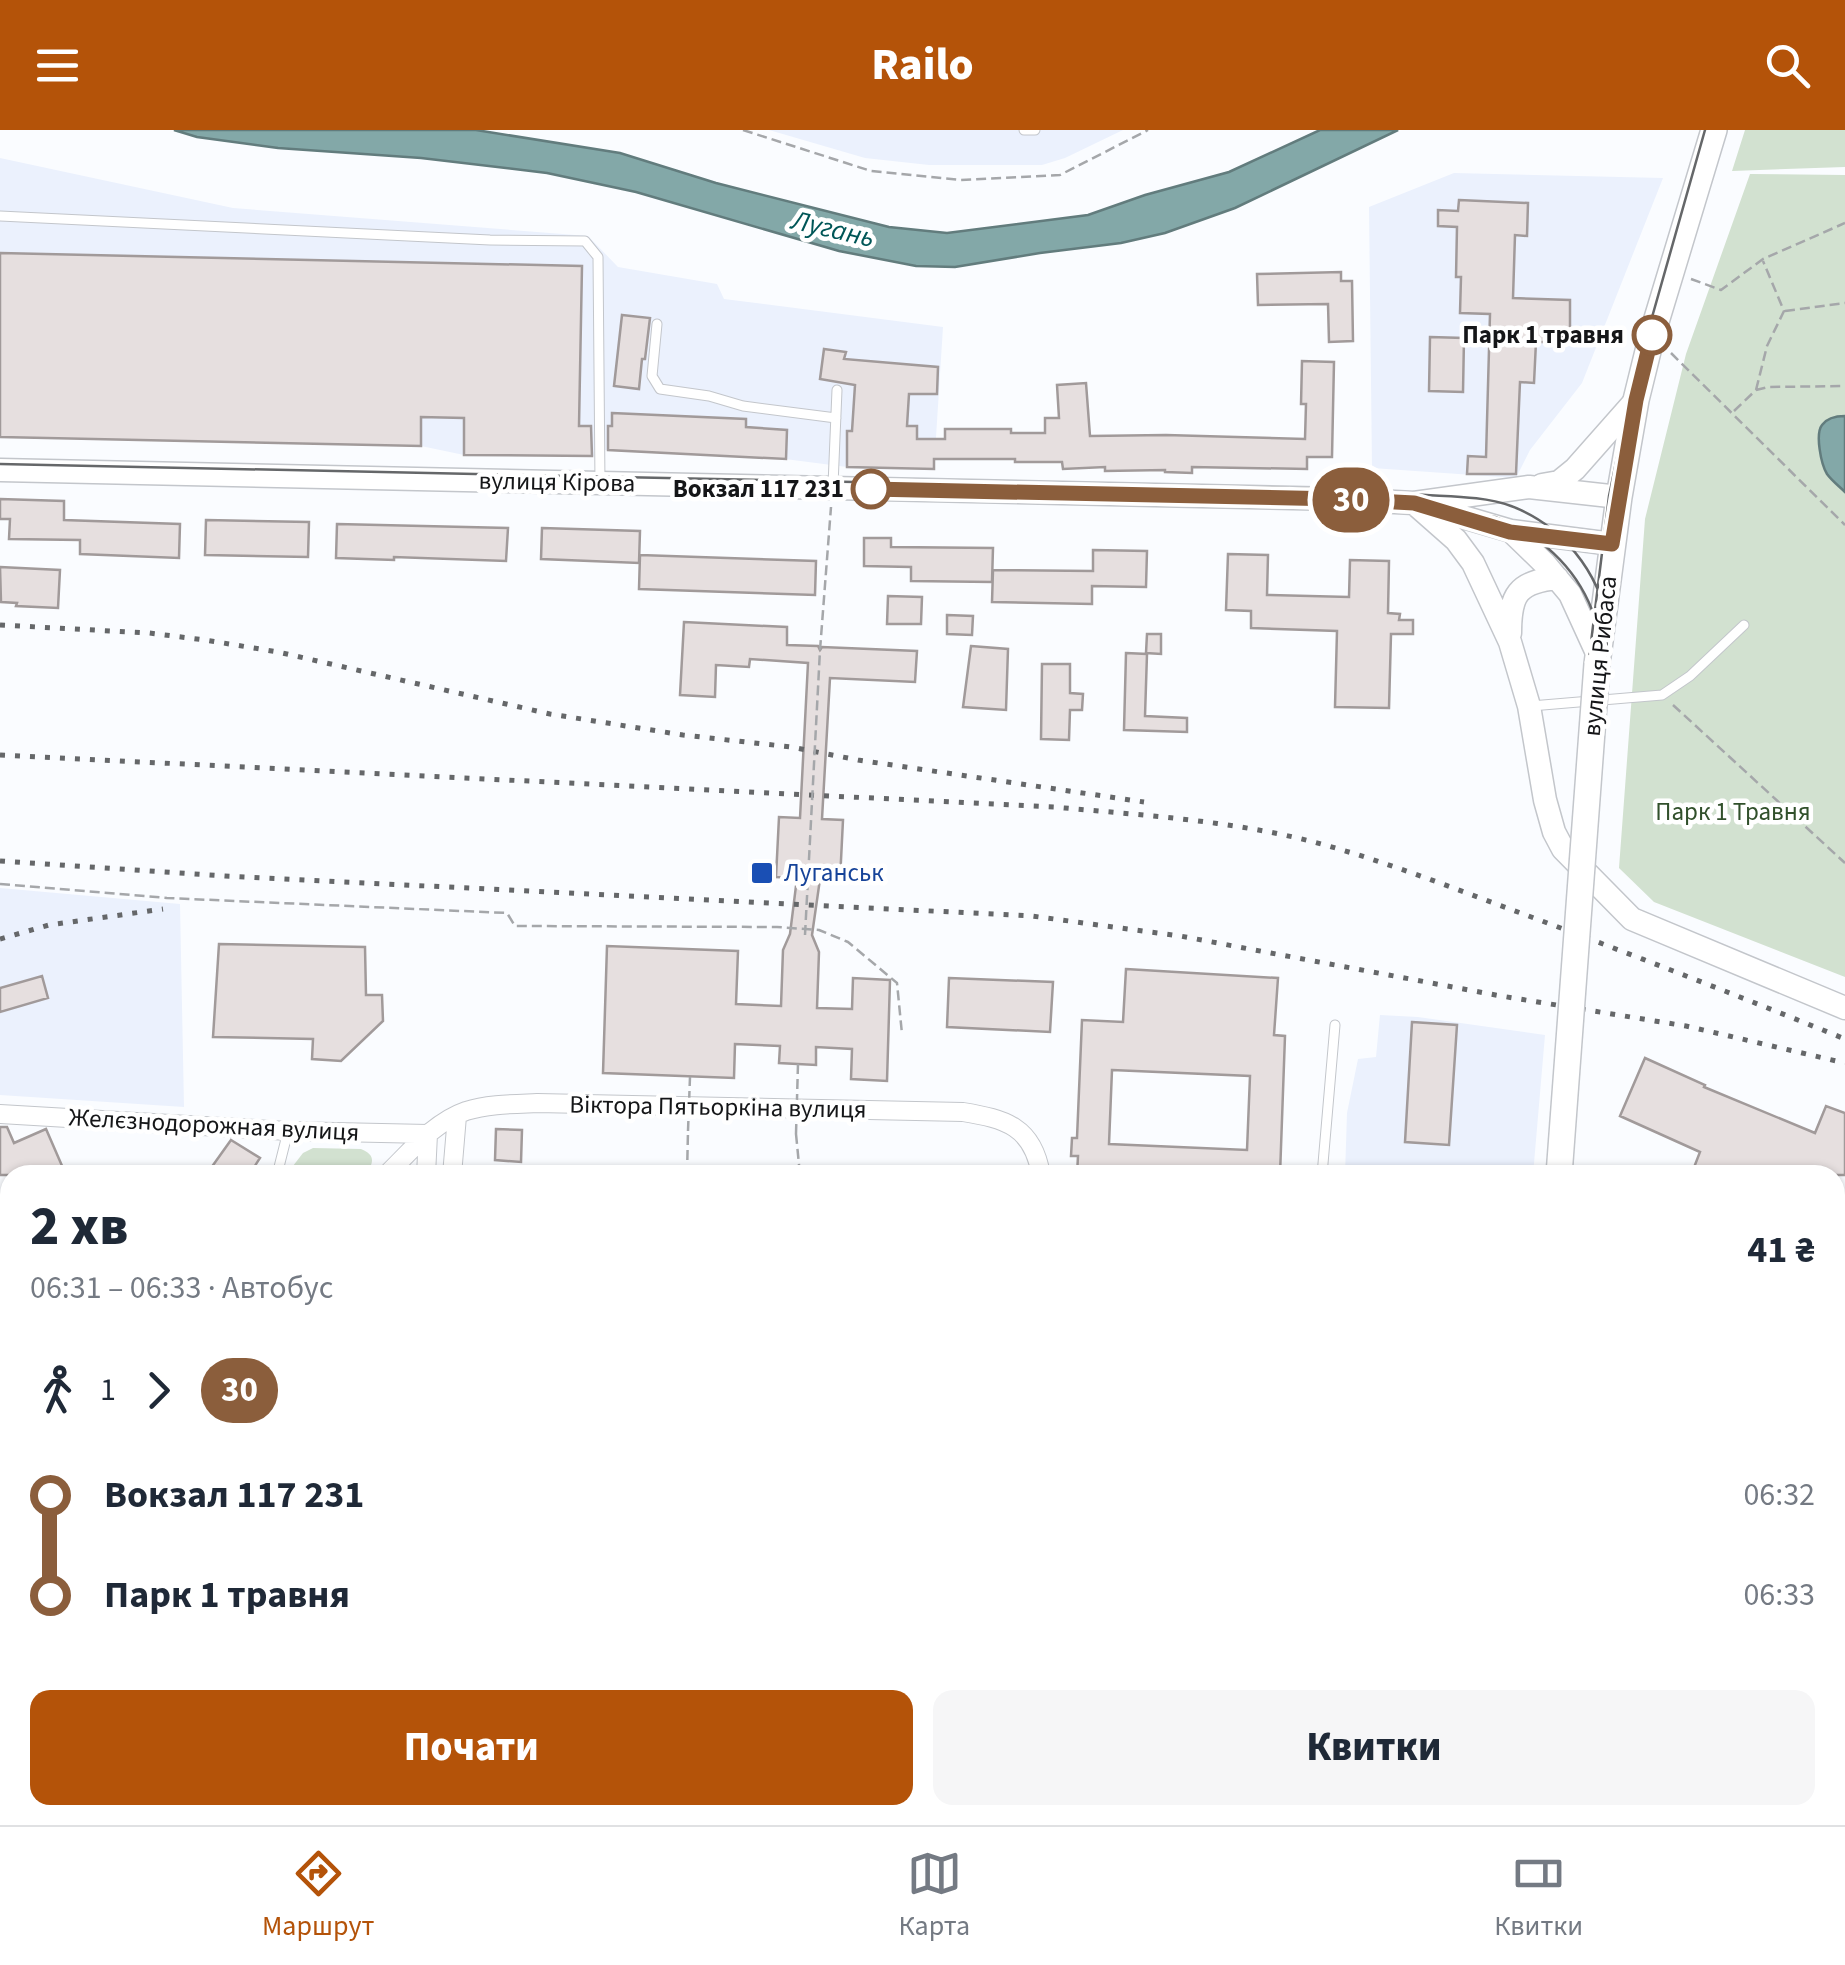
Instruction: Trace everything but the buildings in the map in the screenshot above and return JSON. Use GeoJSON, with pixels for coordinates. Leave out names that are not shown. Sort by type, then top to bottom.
{"type":"FeatureCollection","features":[{"type":"Feature","properties":{"kind":"main road","name":"вулиця Рибаса"},"geometry":{"type":"LineString","coordinates":[[1559,1165],[1597,659],[1618,498],[1652,335],[1711,139]]}},
{"type":"Feature","properties":{"kind":"street"},"geometry":{"type":"LineString","coordinates":[[1529,487],[1559,482],[1575,470],[1636,400]]}},
{"type":"Feature","properties":{"kind":"street","name":"вулиця Кірова"},"geometry":{"type":"LineString","coordinates":[[0,470],[1414,503],[1529,487],[1618,498]]}},
{"type":"Feature","properties":{"kind":"street","name":"вулиця Кірова"},"geometry":{"type":"LineString","coordinates":[[1414,503],[1510,532],[1612,544]]}},
{"type":"Feature","properties":{"kind":"street"},"geometry":{"type":"LineString","coordinates":[[1414,503],[1456,540],[1474,563],[1510,642],[1528,706],[1545,800],[1563,849],[1632,919],[1845,1008]]}},
{"type":"Feature","properties":{"kind":"street"},"geometry":{"type":"LineString","coordinates":[[1510,532],[1570,594],[1597,659]]}},
{"type":"Feature","properties":{"kind":"street"},"geometry":{"type":"LineString","coordinates":[[1510,642],[1514,598],[1536,580],[1556,578]]}},
{"type":"Feature","properties":{"kind":"street","name":"Віктора Пятьоркіна вулиця"},"geometry":{"type":"LineString","coordinates":[[396,1165],[428,1134],[468,1110],[537,1103],[962,1112],[999,1118],[1023,1133],[1038,1165]]}},
{"type":"Feature","properties":{"kind":"street","name":"Желєзнодорожная вулиця"},"geometry":{"type":"LineString","coordinates":[[0,1114],[288,1131],[428,1134]]}},
{"type":"Feature","properties":{"kind":"street"},"geometry":{"type":"LineString","coordinates":[[453,1165],[457,1116]]}},
{"type":"Feature","properties":{"kind":"street"},"geometry":{"type":"LineString","coordinates":[[426,1165],[428,1134]]}},
{"type":"Feature","properties":{"kind":"lane"},"geometry":{"type":"LineString","coordinates":[[1024,130],[1035,130]]}},
{"type":"Feature","properties":{"kind":"lane"},"geometry":{"type":"LineString","coordinates":[[0,216],[490,240],[585,240],[598,256],[600,483]]}},
{"type":"Feature","properties":{"kind":"lane"},"geometry":{"type":"LineString","coordinates":[[657,324],[652,376],[660,390],[836,418]]}},
{"type":"Feature","properties":{"kind":"lane"},"geometry":{"type":"LineString","coordinates":[[832,488],[837,390]]}},
{"type":"Feature","properties":{"kind":"lane"},"geometry":{"type":"LineString","coordinates":[[1528,706],[1662,695],[1690,676],[1744,626]]}},
{"type":"Feature","properties":{"kind":"lane"},"geometry":{"type":"LineString","coordinates":[[1323,1165],[1335,1025]]}},
{"type":"Feature","properties":{"kind":"lane"},"geometry":{"type":"LineString","coordinates":[[279,1165],[288,1131]]}},
{"type":"Feature","properties":{"kind":"path"},"geometry":{"type":"LineString","coordinates":[[743,130],[871,171],[961,180],[1060,175],[1148,130]]}},
{"type":"Feature","properties":{"kind":"path"},"geometry":{"type":"LineString","coordinates":[[1671,273],[1722,290],[1763,259],[1845,223]]}},
{"type":"Feature","properties":{"kind":"path"},"geometry":{"type":"LineString","coordinates":[[1756,390],[1767,346],[1784,311],[1763,259]]}},
{"type":"Feature","properties":{"kind":"path"},"geometry":{"type":"LineString","coordinates":[[1784,311],[1845,304]]}},
{"type":"Feature","properties":{"kind":"path"},"geometry":{"type":"LineString","coordinates":[[1652,335],[1845,525]]}},
{"type":"Feature","properties":{"kind":"path"},"geometry":{"type":"LineString","coordinates":[[1733,412],[1756,390],[1768,387],[1845,386]]}},
{"type":"Feature","properties":{"kind":"path"},"geometry":{"type":"LineString","coordinates":[[806,935],[832,488]]}},
{"type":"Feature","properties":{"kind":"path"},"geometry":{"type":"LineString","coordinates":[[1662,695],[1845,863]]}},
{"type":"Feature","properties":{"kind":"path"},"geometry":{"type":"LineString","coordinates":[[0,884],[167,898],[507,914],[515,926],[819,930],[848,942],[897,983],[902,1034]]}},
{"type":"Feature","properties":{"kind":"path"},"geometry":{"type":"LineString","coordinates":[[798,1064],[799,1165]]}},
{"type":"Feature","properties":{"kind":"path"},"geometry":{"type":"LineString","coordinates":[[687,1165],[690,1077]]}},
{"type":"Feature","properties":{"kind":"shaded area"},"geometry":{"type":"Polygon","coordinates":[[[769,130],[1123,130],[1042,165],[929,165],[865,158],[769,130]]]}},
{"type":"Feature","properties":{"kind":"shaded area"},"geometry":{"type":"Polygon","coordinates":[[[0,158],[233,208],[588,236],[618,267],[717,284],[724,299],[943,327],[934,469],[847,467],[785,459],[611,450],[594,450],[594,456],[464,455],[421,446],[0,437],[0,158]]]}},
{"type":"Feature","properties":{"kind":"shaded area"},"geometry":{"type":"Polygon","coordinates":[[[1454,173],[1663,178],[1582,383],[1530,450],[1516,478],[1372,468],[1369,207],[1454,173]]]}},
{"type":"Feature","properties":{"kind":"shaded area"},"geometry":{"type":"Polygon","coordinates":[[[0,888],[180,904],[184,1107],[0,1095],[0,888]]]}},
{"type":"Feature","properties":{"kind":"shaded area"},"geometry":{"type":"Polygon","coordinates":[[[1380,1015],[1545,1035],[1534,1165],[1345,1165],[1347,1113],[1358,1059],[1376,1057],[1380,1015]]]}},
{"type":"Feature","properties":{"kind":"green space"},"geometry":{"type":"Polygon","coordinates":[[[1745,130],[1845,130],[1845,167],[1732,171],[1745,130]]]}},
{"type":"Feature","properties":{"kind":"green space","name":"Парк 1 Травня"},"geometry":{"type":"Polygon","coordinates":[[[1750,174],[1845,175],[1845,977],[1654,902],[1619,868],[1645,519],[1686,354],[1750,174]]]}},
{"type":"Feature","properties":{"kind":"green space"},"geometry":{"type":"Polygon","coordinates":[[[313,1148],[361,1149],[369,1154],[372,1163],[294,1165],[313,1148]]]}},
{"type":"Feature","properties":{"kind":"water","name":"Лугань"},"geometry":{"type":"Polygon","coordinates":[[[174,130],[476,130],[620,153],[716,183],[889,227],[947,233],[1088,215],[1229,172],[1320,130],[1398,130],[1235,208],[1165,233],[955,267],[916,266],[839,251],[636,192],[547,173],[421,158],[278,148],[174,130]]]}},
{"type":"Feature","properties":{"kind":"water"},"geometry":{"type":"Polygon","coordinates":[[[1845,416],[1845,492],[1827,474],[1819,442],[1824,423],[1845,416]]]}},
{"type":"Feature","properties":{"kind":"tram line"},"geometry":{"type":"LineString","coordinates":[[1551,1165],[1588,667],[1609,496],[1630,395],[1705,130]]}},
{"type":"Feature","properties":{"kind":"tram line"},"geometry":{"type":"LineString","coordinates":[[0,464],[667,480],[1282,488],[1475,498],[1529,514],[1562,538],[1587,569],[1608,624]]}},
{"type":"Feature","properties":{"kind":"tram line"},"geometry":{"type":"LineString","coordinates":[[1335,505],[1495,517],[1554,553],[1576,579],[1592,610]]}},
{"type":"Feature","properties":{"kind":"tram line"},"geometry":{"type":"LineString","coordinates":[[1570,1165],[1609,611]]}},
{"type":"Feature","properties":{"kind":"railway"},"geometry":{"type":"LineString","coordinates":[[0,625],[205,640],[278,652],[550,714],[1144,802]]}},
{"type":"Feature","properties":{"kind":"railway"},"geometry":{"type":"LineString","coordinates":[[0,755],[1054,807],[1247,828],[1310,841],[1419,875],[1845,1039]]}},
{"type":"Feature","properties":{"kind":"railway"},"geometry":{"type":"LineString","coordinates":[[0,861],[225,876],[1032,916],[1180,936],[1686,1026],[1845,1063]]}},
{"type":"Feature","properties":{"kind":"railway"},"geometry":{"type":"LineString","coordinates":[[0,939],[49,925],[163,909]]}},
{"type":"Feature","properties":{"kind":"bus line","name":"30"},"geometry":{"type":"LineString","coordinates":[[871,489],[1414,503],[1510,532],[1612,544],[1636,400],[1652,335]]}},
{"type":"Feature","properties":{"kind":"place","name":"Парк 1 травня"},"geometry":{"type":"Point","coordinates":[1652,335]}},
{"type":"Feature","properties":{"kind":"place","name":"Вокзал 117 231"},"geometry":{"type":"Point","coordinates":[871,489]}},
{"type":"Feature","properties":{"kind":"place","name":"Луганськ"},"geometry":{"type":"Point","coordinates":[762,873]}}]}
